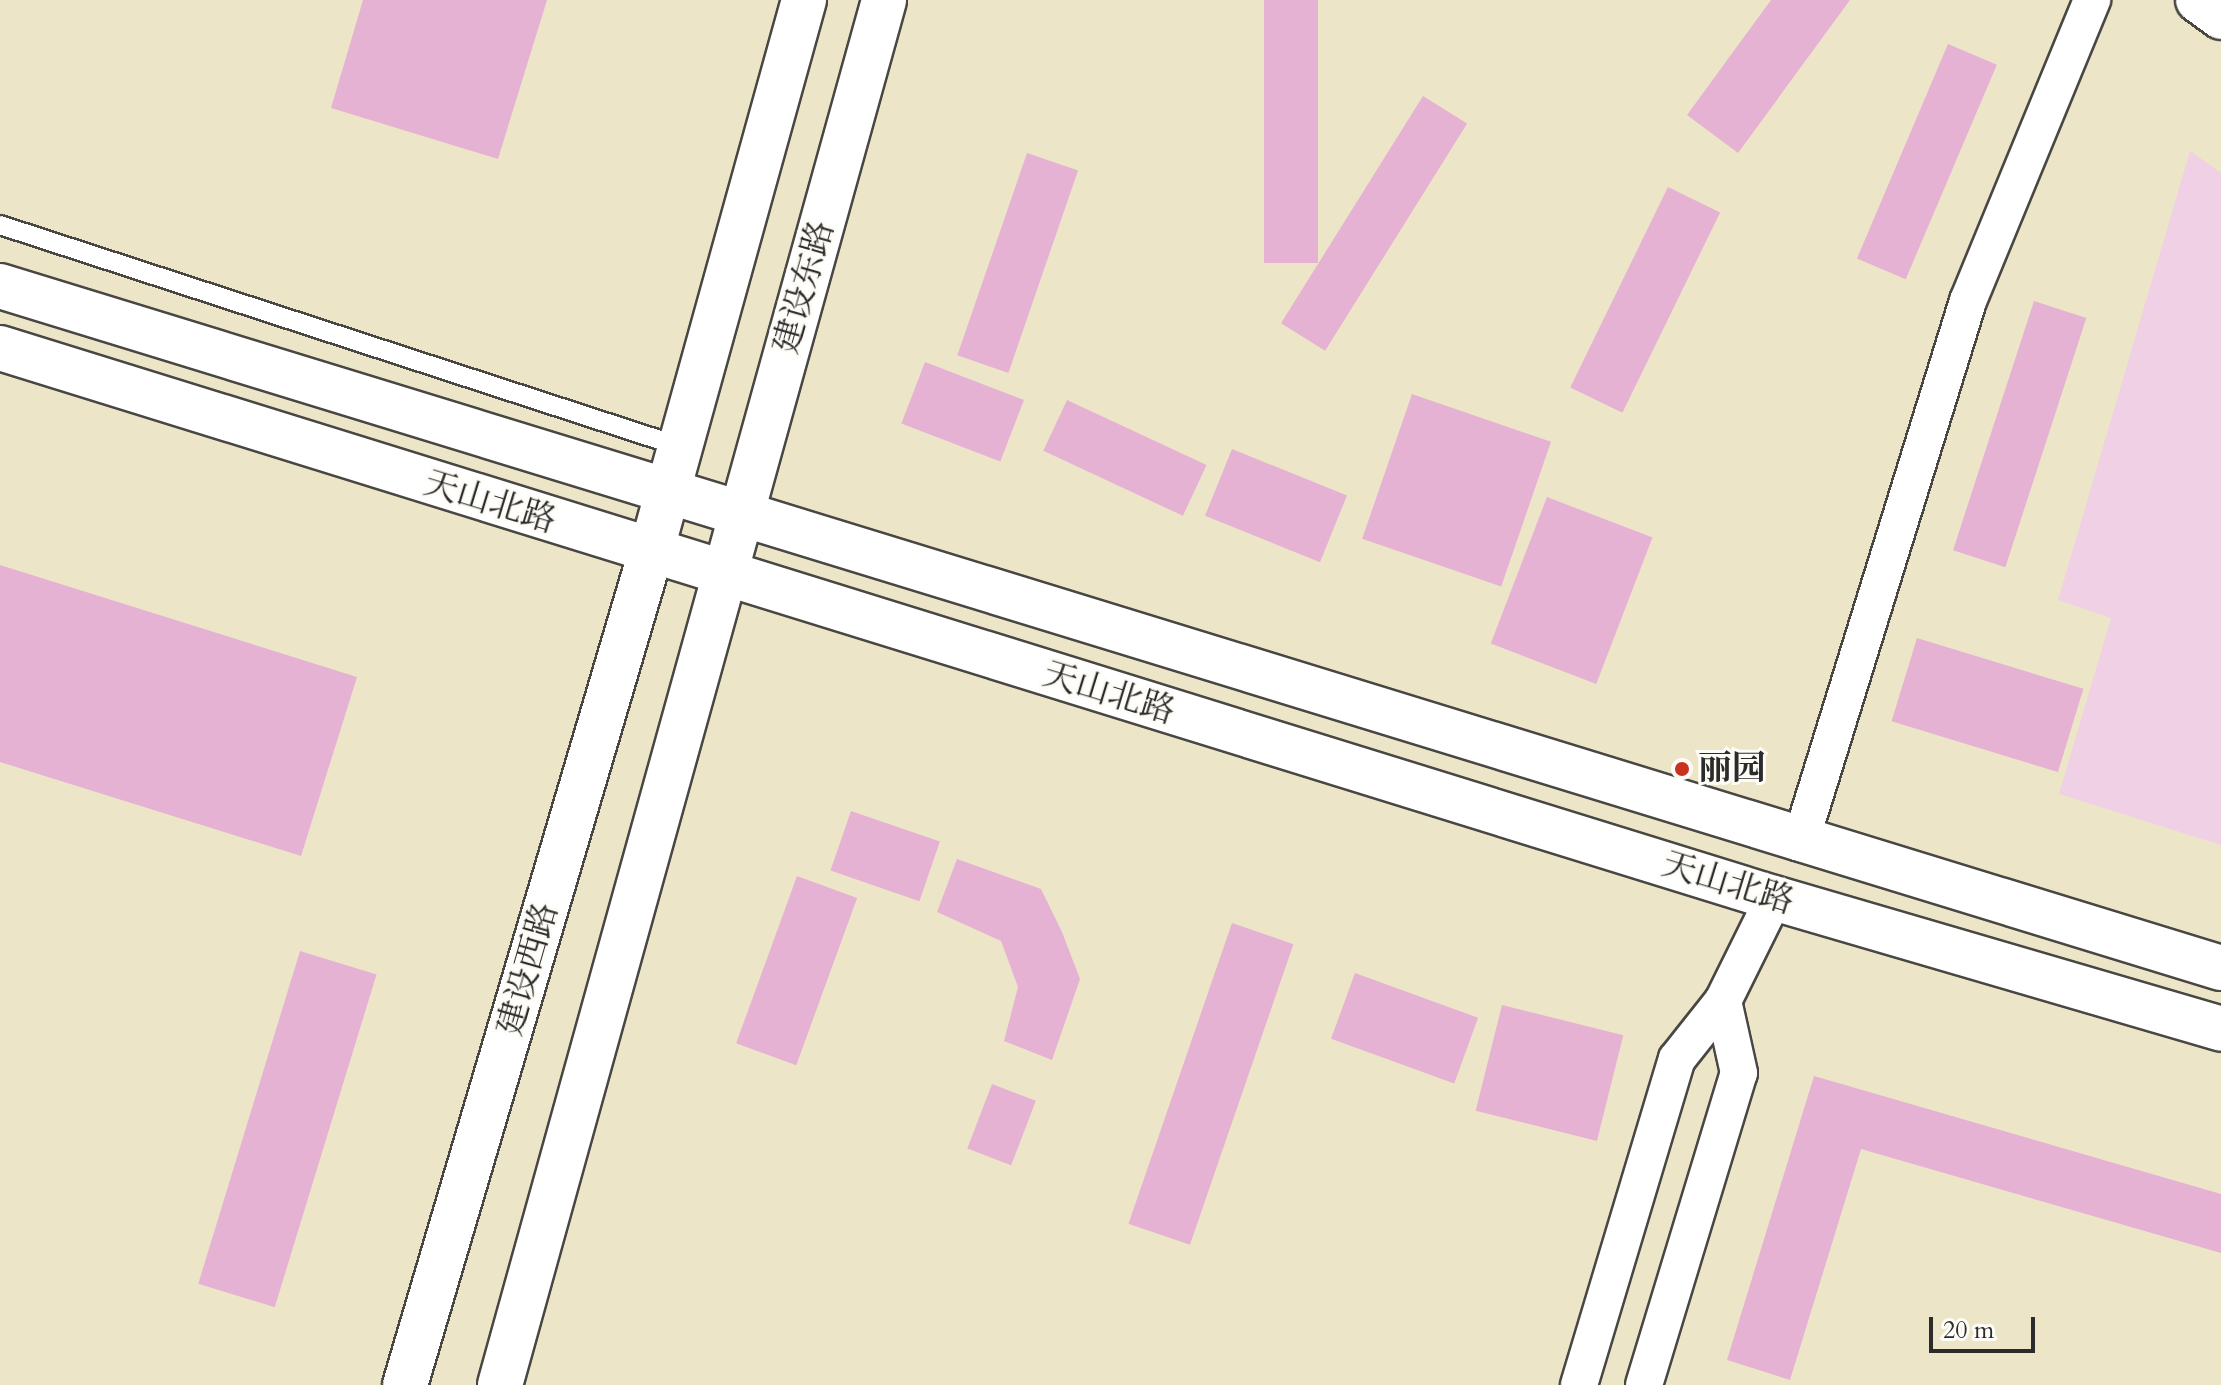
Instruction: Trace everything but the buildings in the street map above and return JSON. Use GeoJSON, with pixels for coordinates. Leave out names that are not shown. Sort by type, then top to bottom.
{"type":"FeatureCollection","features":[{"type":"Feature","properties":{"kind":"main road"},"geometry":{"type":"LineString","coordinates":[[651,552],[804,0]]}},
{"type":"Feature","properties":{"kind":"main road","name":"建设东路"},"geometry":{"type":"LineString","coordinates":[[724,574],[884,0]]}},
{"type":"Feature","properties":{"kind":"main road"},"geometry":{"type":"LineString","coordinates":[[2198,0],[2221,17]]}},
{"type":"Feature","properties":{"kind":"main road"},"geometry":{"type":"LineString","coordinates":[[0,286],[1800,843],[2221,968]]}},
{"type":"Feature","properties":{"kind":"main road","name":"天山北路"},"geometry":{"type":"LineString","coordinates":[[0,348],[1774,898],[2221,1029]]}},
{"type":"Feature","properties":{"kind":"main road","name":"建设西路"},"geometry":{"type":"LineString","coordinates":[[405,1385],[651,552]]}},
{"type":"Feature","properties":{"kind":"main road"},"geometry":{"type":"LineString","coordinates":[[500,1385],[724,574]]}},
{"type":"Feature","properties":{"kind":"street"},"geometry":{"type":"LineString","coordinates":[[1800,843],[1968,301],[2092,0]]}},
{"type":"Feature","properties":{"kind":"street"},"geometry":{"type":"LineString","coordinates":[[1579,1385],[1677,1059],[1723,1001],[1774,898]]}},
{"type":"Feature","properties":{"kind":"street"},"geometry":{"type":"LineString","coordinates":[[1644,1385],[1739,1073],[1723,1001]]}},
{"type":"Feature","properties":{"kind":"lane"},"geometry":{"type":"LineString","coordinates":[[0,225],[678,446]]}},
{"type":"Feature","properties":{"kind":"shaded area"},"geometry":{"type":"Polygon","coordinates":[[[2190,151],[2221,173],[2221,845],[2059,794],[2111,618],[2058,600],[2190,151]]]}},
{"type":"Feature","properties":{"kind":"place","name":"丽园"},"geometry":{"type":"Point","coordinates":[1682,769]}}]}
